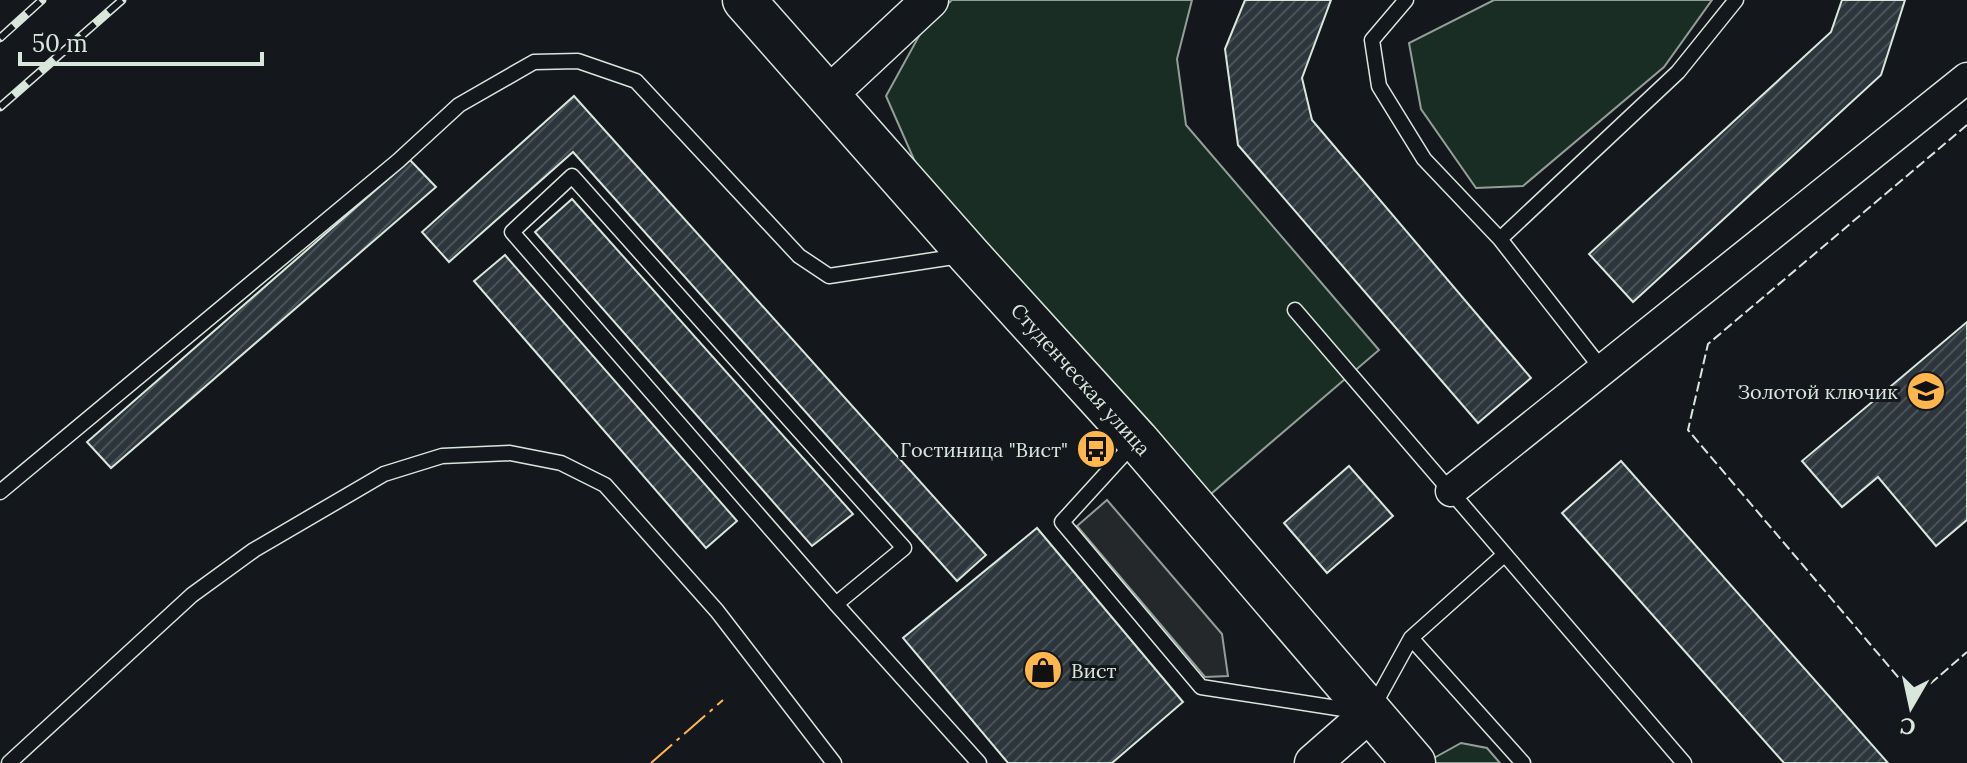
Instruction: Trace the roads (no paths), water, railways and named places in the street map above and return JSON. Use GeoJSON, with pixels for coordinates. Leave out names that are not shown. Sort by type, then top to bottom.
{"type":"FeatureCollection","features":[{"type":"Feature","properties":{"kind":"main road","name":"Студенческая улица"},"geometry":{"type":"LineString","coordinates":[[744,0],[1137,440],[1414,763]]}},
{"type":"Feature","properties":{"kind":"street"},"geometry":{"type":"LineString","coordinates":[[827,96],[930,0]]}},
{"type":"Feature","properties":{"kind":"street"},"geometry":{"type":"LineString","coordinates":[[1451,491],[1967,78]]}},
{"type":"Feature","properties":{"kind":"street"},"geometry":{"type":"LineString","coordinates":[[1313,763],[1370,713]]}},
{"type":"Feature","properties":{"kind":"lane"},"geometry":{"type":"LineString","coordinates":[[1406,0],[1372,40],[1379,86],[1424,159],[1500,239],[1602,369]]}},
{"type":"Feature","properties":{"kind":"lane"},"geometry":{"type":"LineString","coordinates":[[1500,239],[1678,72],[1736,0]]}},
{"type":"Feature","properties":{"kind":"lane"},"geometry":{"type":"LineString","coordinates":[[0,492],[398,161],[459,105],[534,62],[578,61],[636,81],[799,256],[829,276],[969,255]]}},
{"type":"Feature","properties":{"kind":"lane"},"geometry":{"type":"LineString","coordinates":[[836,604],[904,548],[572,176],[512,232],[836,604],[974,762]]}},
{"type":"Feature","properties":{"kind":"lane"},"geometry":{"type":"LineString","coordinates":[[1295,310],[1684,763]]}},
{"type":"Feature","properties":{"kind":"lane"},"geometry":{"type":"LineString","coordinates":[[1137,440],[1062,522],[1201,687],[1370,713],[1411,638],[1504,555]]}},
{"type":"Feature","properties":{"kind":"lane"},"geometry":{"type":"LineString","coordinates":[[9,763],[192,595],[254,550],[384,474],[442,456],[510,453],[561,463],[605,485],[717,611],[834,763]]}},
{"type":"Feature","properties":{"kind":"lane"},"geometry":{"type":"LineString","coordinates":[[1411,638],[1523,763]]}},
{"type":"Feature","properties":{"kind":"railway"},"geometry":{"type":"LineString","coordinates":[[0,38],[42,0]]}},
{"type":"Feature","properties":{"kind":"railway"},"geometry":{"type":"LineString","coordinates":[[0,107],[122,0]]}},
{"type":"Feature","properties":{"kind":"place","name":"Золотой ключик"},"geometry":{"type":"Point","coordinates":[1926,391]}},
{"type":"Feature","properties":{"kind":"place","name":"Гостиница \"Вист\""},"geometry":{"type":"Point","coordinates":[1096,449]}},
{"type":"Feature","properties":{"kind":"place","name":"Вист"},"geometry":{"type":"Point","coordinates":[1043,670]}}]}
